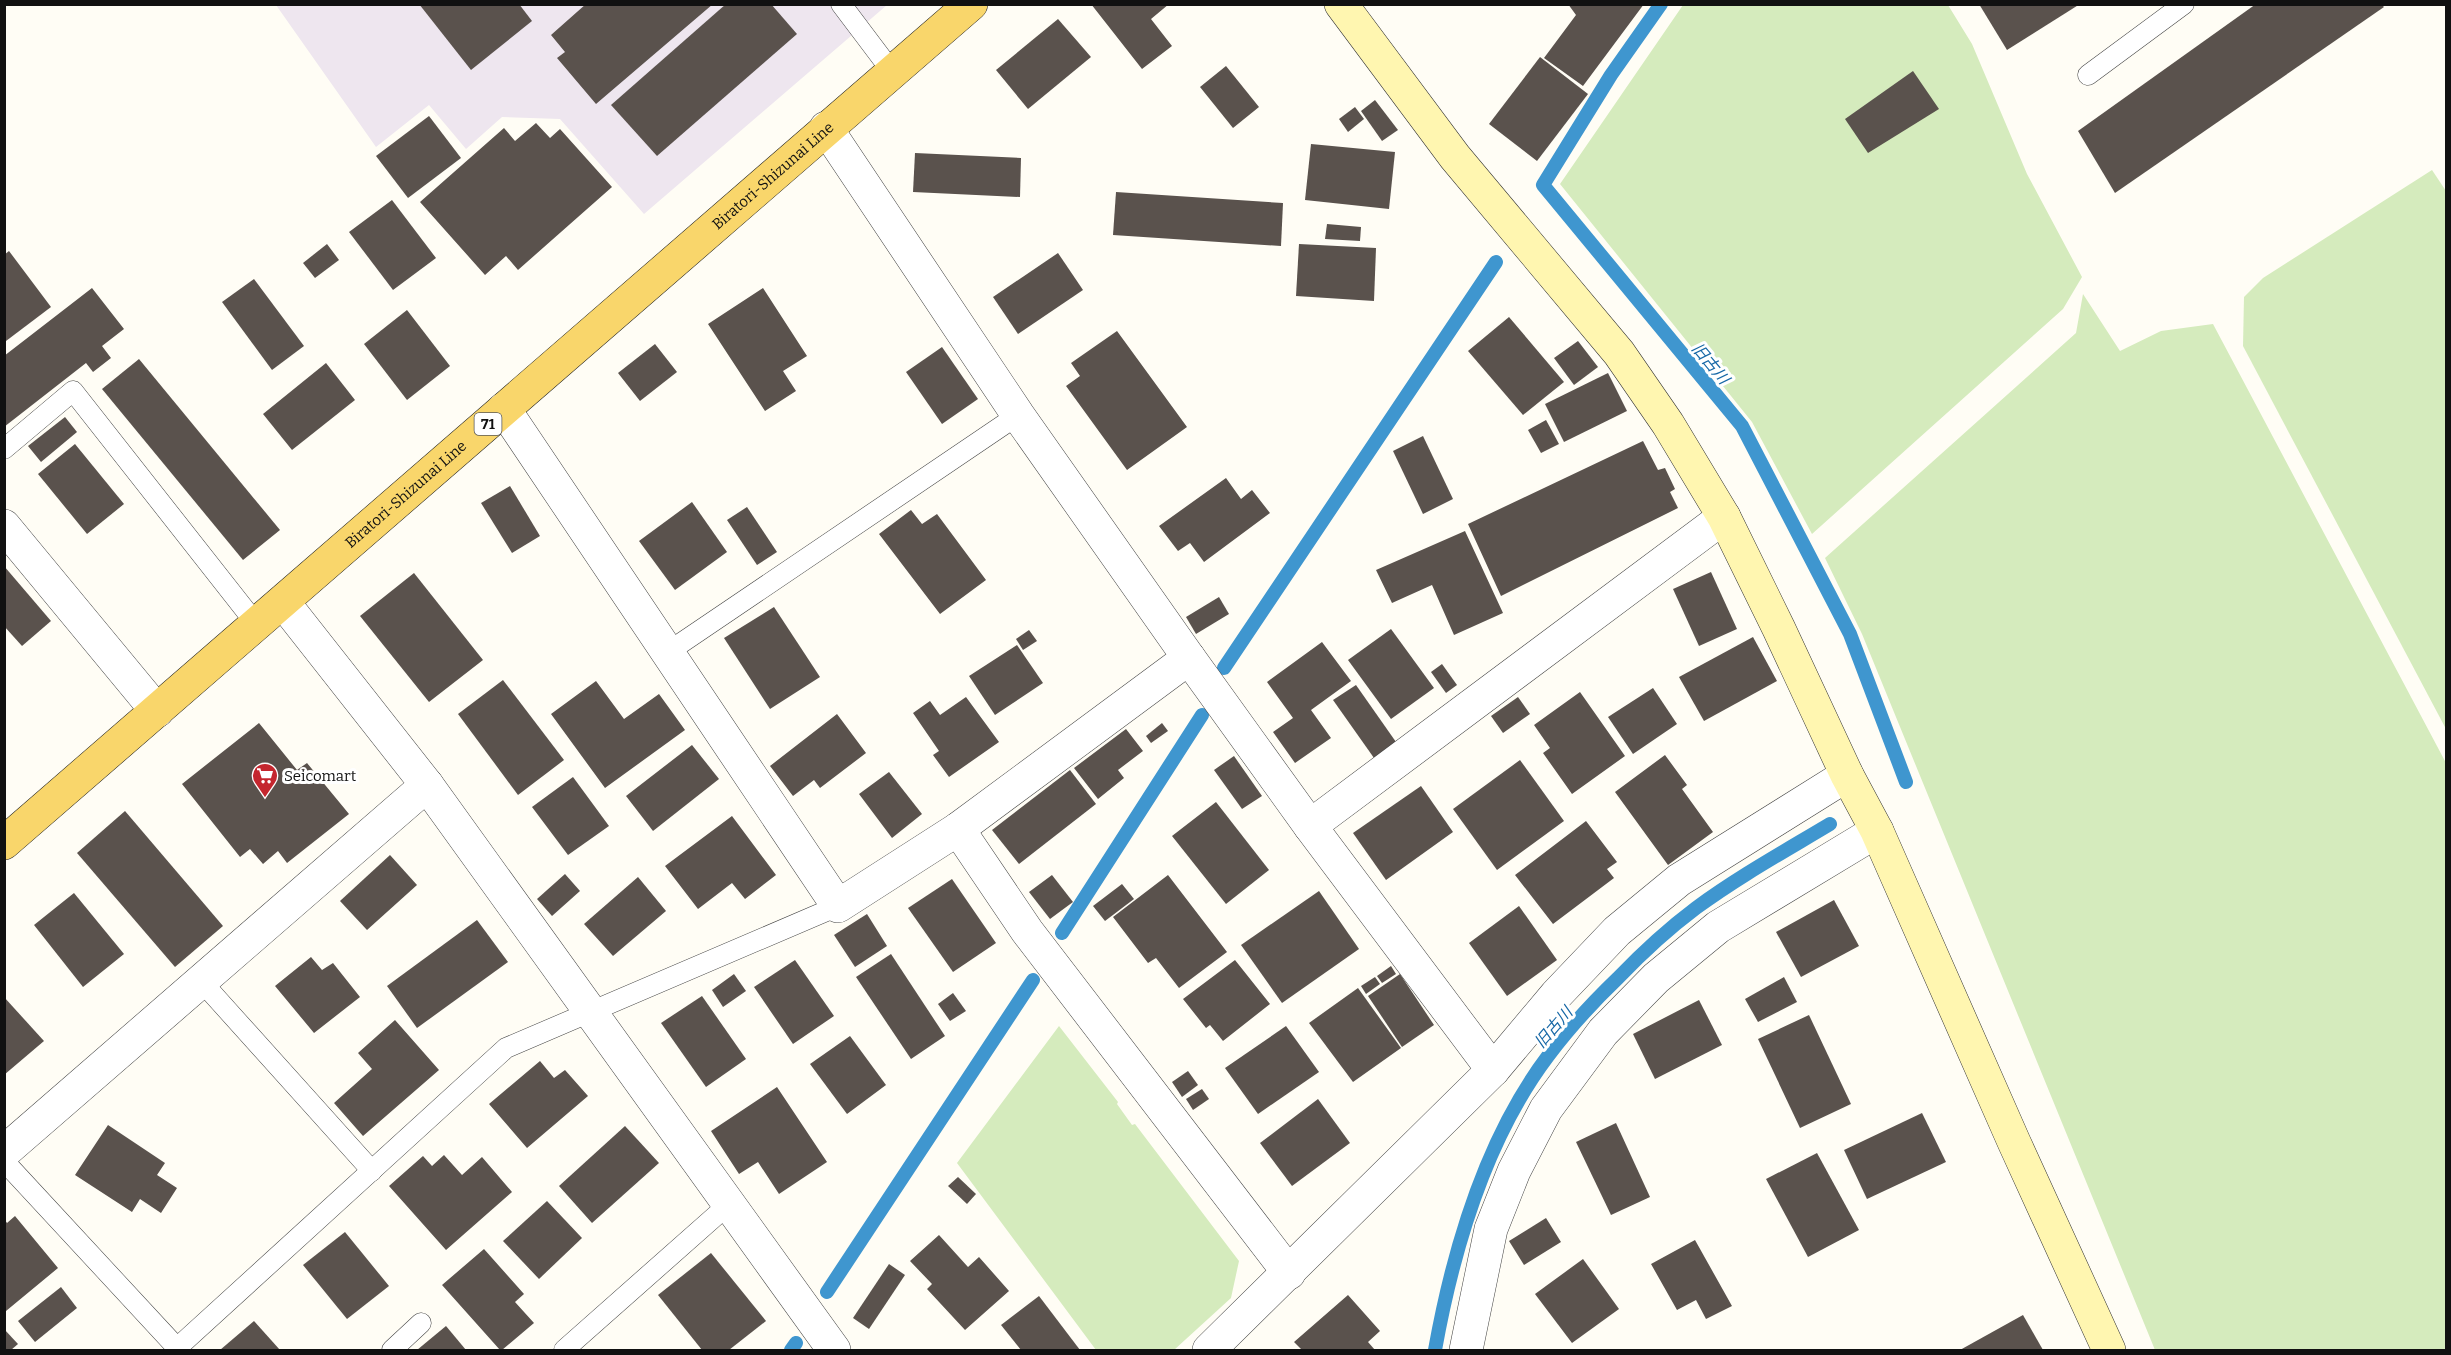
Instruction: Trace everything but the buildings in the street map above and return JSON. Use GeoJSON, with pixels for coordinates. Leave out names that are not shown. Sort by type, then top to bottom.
{"type":"FeatureCollection","features":[{"type":"Feature","properties":{"kind":"main road","name":"Biratori-Shizunai Line"},"geometry":{"type":"LineString","coordinates":[[4,843],[971,4]]}},
{"type":"Feature","properties":{"kind":"street"},"geometry":{"type":"LineString","coordinates":[[1341,4],[1455,157],[1619,353],[1668,424],[1724,516],[1847,775],[1877,831],[2014,1142],[2109,1350]]}},
{"type":"Feature","properties":{"kind":"street"},"geometry":{"type":"LineString","coordinates":[[826,128],[1018,415],[1189,658],[1310,826],[1493,1070]]}},
{"type":"Feature","properties":{"kind":"street"},"geometry":{"type":"LineString","coordinates":[[504,410],[838,906],[958,829],[1189,658]]}},
{"type":"Feature","properties":{"kind":"street"},"geometry":{"type":"LineString","coordinates":[[1310,826],[1724,516]]}},
{"type":"Feature","properties":{"kind":"street"},"geometry":{"type":"LineString","coordinates":[[4,526],[157,711]]}},
{"type":"Feature","properties":{"kind":"street"},"geometry":{"type":"LineString","coordinates":[[283,602],[427,785],[834,1350]]}},
{"type":"Feature","properties":{"kind":"street"},"geometry":{"type":"LineString","coordinates":[[1209,1350],[1493,1070],[1556,995],[1617,931],[1679,880],[1847,775]]}},
{"type":"Feature","properties":{"kind":"street"},"geometry":{"type":"LineString","coordinates":[[4,1152],[427,785]]}},
{"type":"Feature","properties":{"kind":"street"},"geometry":{"type":"LineString","coordinates":[[958,829],[1027,931],[1289,1273]]}},
{"type":"Feature","properties":{"kind":"street"},"geometry":{"type":"LineString","coordinates":[[1466,1350],[1491,1229],[1514,1171],[1546,1109],[1603,1032],[1656,978],[1718,927],[1877,831]]}},
{"type":"Feature","properties":{"kind":"lane"},"geometry":{"type":"LineString","coordinates":[[841,4],[893,73]]}},
{"type":"Feature","properties":{"kind":"lane"},"geometry":{"type":"LineString","coordinates":[[2088,75],[2184,4]]}},
{"type":"Feature","properties":{"kind":"lane"},"geometry":{"type":"LineString","coordinates":[[4,449],[73,391],[257,625]]}},
{"type":"Feature","properties":{"kind":"lane"},"geometry":{"type":"LineString","coordinates":[[668,652],[1018,415]]}},
{"type":"Feature","properties":{"kind":"lane"},"geometry":{"type":"LineString","coordinates":[[4,1161],[178,1349],[506,1048],[838,906]]}},
{"type":"Feature","properties":{"kind":"lane"},"geometry":{"type":"LineString","coordinates":[[201,982],[372,1171]]}},
{"type":"Feature","properties":{"kind":"lane"},"geometry":{"type":"LineString","coordinates":[[564,1350],[729,1204]]}},
{"type":"Feature","properties":{"kind":"lane"},"geometry":{"type":"LineString","coordinates":[[392,1350],[421,1323]]}},
{"type":"Feature","properties":{"kind":"shaded area"},"geometry":{"type":"Polygon","coordinates":[[[276,5],[887,5],[644,214],[560,119],[502,117],[466,149],[429,105],[376,147],[276,5]]]}},
{"type":"Feature","properties":{"kind":"green space"},"geometry":{"type":"Polygon","coordinates":[[[1683,5],[1948,5],[1972,44],[2027,174],[2082,277],[2063,309],[1812,534],[1752,422],[1560,184],[1683,5]]]}},
{"type":"Feature","properties":{"kind":"green space"},"geometry":{"type":"Polygon","coordinates":[[[2432,170],[2446,191],[2446,729],[2243,346],[2244,297],[2263,278],[2432,170]]]}},
{"type":"Feature","properties":{"kind":"green space"},"geometry":{"type":"Polygon","coordinates":[[[2083,294],[2120,351],[2161,331],[2213,324],[2446,763],[2446,1350],[2155,1350],[1862,634],[1825,558],[2076,333],[2083,294]]]}},
{"type":"Feature","properties":{"kind":"green space"},"geometry":{"type":"Polygon","coordinates":[[[1059,1026],[1118,1102],[1117,1104],[1132,1125],[1135,1124],[1239,1261],[1231,1298],[1174,1350],[1096,1350],[957,1163],[1059,1026]]]}},
{"type":"Feature","properties":{"kind":"waterway","name":"旧古川"},"geometry":{"type":"LineString","coordinates":[[1661,4],[1611,75],[1543,185],[1742,426],[1850,634],[1906,782]]}},
{"type":"Feature","properties":{"kind":"waterway"},"geometry":{"type":"LineString","coordinates":[[1224,668],[1496,262]]}},
{"type":"Feature","properties":{"kind":"waterway"},"geometry":{"type":"LineString","coordinates":[[1062,933],[1202,715]]}},
{"type":"Feature","properties":{"kind":"waterway","name":"旧古川"},"geometry":{"type":"LineString","coordinates":[[1435,1350],[1452,1273],[1475,1196],[1507,1122],[1526,1088],[1548,1056],[1599,996],[1675,924],[1762,864],[1830,824]]}},
{"type":"Feature","properties":{"kind":"waterway"},"geometry":{"type":"LineString","coordinates":[[827,1292],[1033,980]]}},
{"type":"Feature","properties":{"kind":"waterway"},"geometry":{"type":"LineString","coordinates":[[791,1350],[796,1343]]}},
{"type":"Feature","properties":{"kind":"place","name":"Seicomart"},"geometry":{"type":"Point","coordinates":[265,799]}}]}
